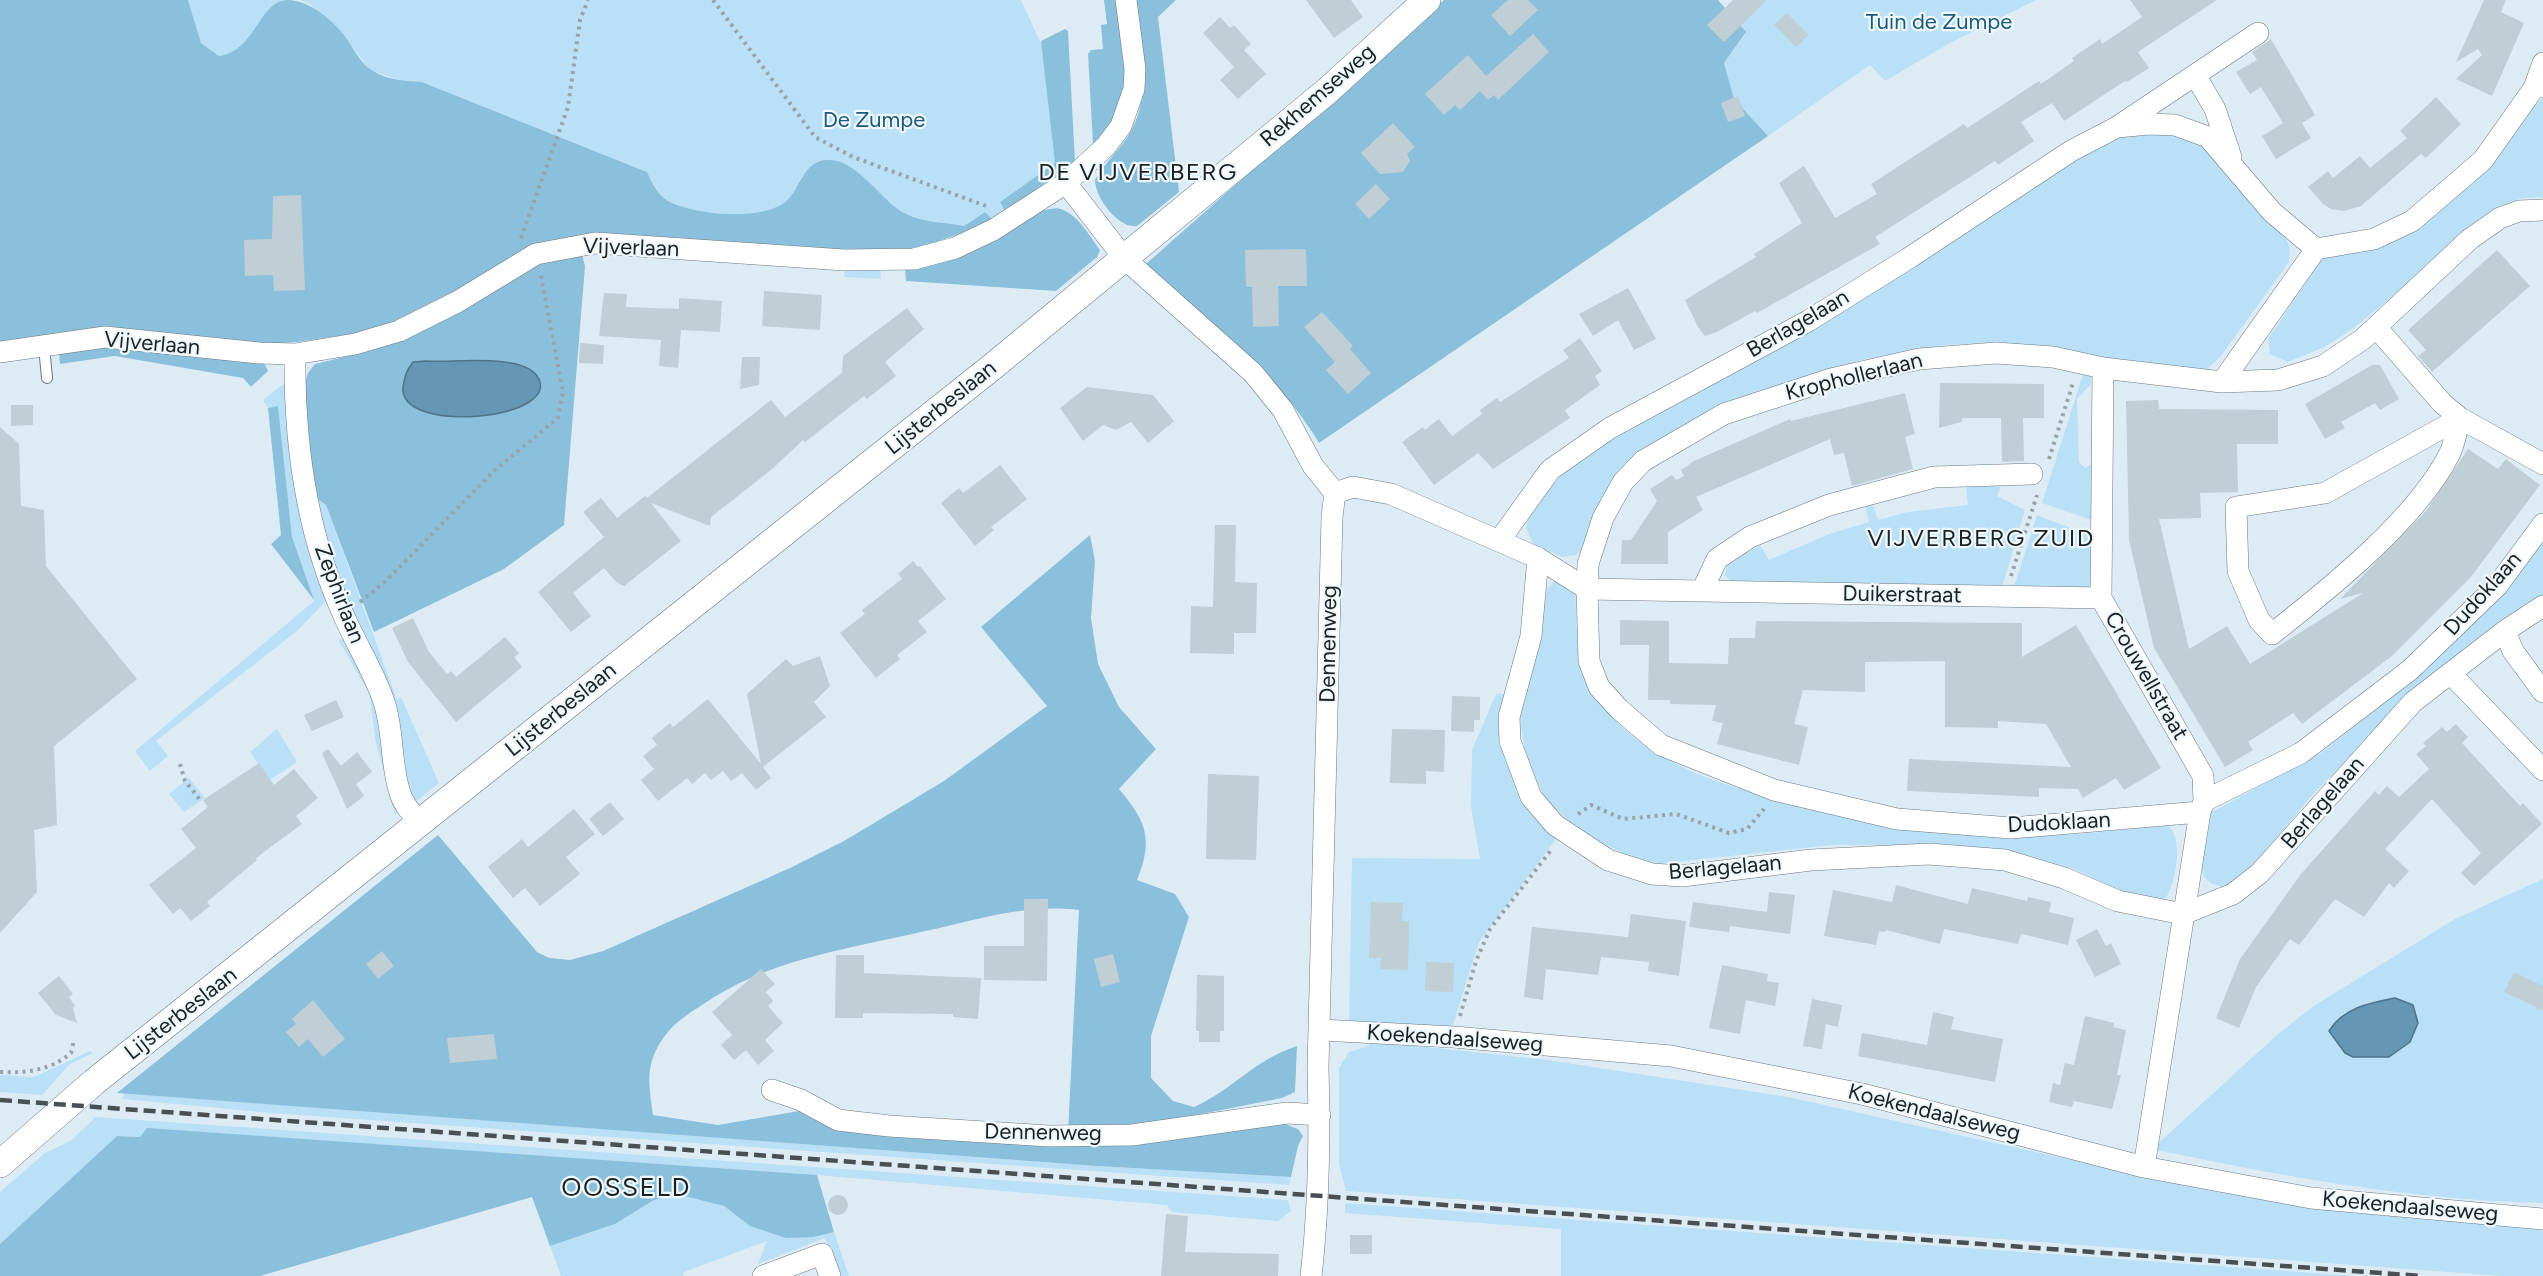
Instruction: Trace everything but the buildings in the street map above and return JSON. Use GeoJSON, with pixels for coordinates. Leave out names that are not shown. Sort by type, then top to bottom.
{"type":"FeatureCollection","features":[{"type":"Feature","properties":{"kind":"street","name":"Vijverlaan"},"geometry":{"type":"LineString","coordinates":[[0,352],[105,337],[122,337],[212,350],[295,354],[355,344],[399,331],[457,302],[527,259],[595,243],[844,261],[914,259],[955,248],[1005,223],[1066,183],[1106,146],[1121,126],[1134,89],[1135,69],[1126,0]]}},
{"type":"Feature","properties":{"kind":"street","name":"Rekhemseweg"},"geometry":{"type":"LineString","coordinates":[[1124,258],[1326,92],[1427,0]]}},
{"type":"Feature","properties":{"kind":"street","name":"Berlagelaan"},"geometry":{"type":"LineString","coordinates":[[1499,541],[1550,470],[1610,428],[1808,321],[2071,152],[2117,127],[2258,33]]}},
{"type":"Feature","properties":{"kind":"street"},"geometry":{"type":"LineString","coordinates":[[2222,382],[2316,249],[2374,239],[2412,221],[2483,160],[2539,87],[2543,63]]}},
{"type":"Feature","properties":{"kind":"street","name":"Berlagelaan"},"geometry":{"type":"LineString","coordinates":[[2194,75],[2215,109],[2233,163]]}},
{"type":"Feature","properties":{"kind":"street","name":"Berlagelaan"},"geometry":{"type":"LineString","coordinates":[[2117,127],[2149,124],[2175,125],[2208,137],[2233,163],[2272,212],[2316,249]]}},
{"type":"Feature","properties":{"kind":"street"},"geometry":{"type":"LineString","coordinates":[[1066,183],[1124,258],[1253,373],[1283,410],[1313,466],[1335,493],[1353,487],[1391,494],[1538,558],[1587,589]]}},
{"type":"Feature","properties":{"kind":"street"},"geometry":{"type":"LineString","coordinates":[[2222,382],[2278,380],[2323,366],[2376,327],[2470,239],[2500,218],[2518,211],[2543,210]]}},
{"type":"Feature","properties":{"kind":"street","name":"Lijsterbeslaan"},"geometry":{"type":"LineString","coordinates":[[0,1164],[94,1082],[940,409],[1124,258]]}},
{"type":"Feature","properties":{"kind":"street"},"geometry":{"type":"LineString","coordinates":[[2376,327],[2442,403],[2460,418],[2543,464]]}},
{"type":"Feature","properties":{"kind":"street","name":"Krophollerlaan"},"geometry":{"type":"LineString","coordinates":[[1587,589],[1588,564],[1603,518],[1623,482],[1643,461],[1724,414],[1831,379],[1919,359],[1996,353],[2053,357],[2103,368],[2222,382]]}},
{"type":"Feature","properties":{"kind":"street","name":"Zephirlaan"},"geometry":{"type":"LineString","coordinates":[[295,354],[294,404],[301,465],[317,537],[344,616],[383,698],[390,720],[399,792],[420,823]]}},
{"type":"Feature","properties":{"kind":"street","name":"Crouwellstraat"},"geometry":{"type":"LineString","coordinates":[[2103,368],[2101,598],[2203,776],[2202,806]]}},
{"type":"Feature","properties":{"kind":"street"},"geometry":{"type":"LineString","coordinates":[[2460,418],[2450,452],[2417,501],[2340,580],[2271,634],[2259,620],[2238,571],[2236,507],[2325,493],[2460,418]]}},
{"type":"Feature","properties":{"kind":"street"},"geometry":{"type":"LineString","coordinates":[[1702,591],[1717,559],[1749,537],[1829,505],[1934,477],[2032,474]]}},
{"type":"Feature","properties":{"kind":"street","name":"Dennenweg"},"geometry":{"type":"LineString","coordinates":[[1311,1276],[1315,1240],[1320,1115],[1318,1066],[1321,1030],[1332,517],[1335,493]]}},
{"type":"Feature","properties":{"kind":"street","name":"Dudoklaan"},"geometry":{"type":"LineString","coordinates":[[1587,589],[1589,661],[1599,687],[1619,710],[1661,746],[1774,790],[1897,819],[2011,828],[2202,806],[2301,753],[2410,670],[2497,586],[2543,524]]}},
{"type":"Feature","properties":{"kind":"street","name":"Berlagelaan"},"geometry":{"type":"LineString","coordinates":[[1538,558],[1530,646],[1509,717],[1509,741],[1531,797],[1555,825],[1608,860],[1652,874],[1682,876],[1811,860],[1929,855],[2005,860],[2064,878],[2118,901],[2183,914],[2233,894],[2259,873],[2414,702],[2505,632],[2543,606]]}},
{"type":"Feature","properties":{"kind":"street","name":"Duikerstraat"},"geometry":{"type":"LineString","coordinates":[[1587,589],[2101,598]]}},
{"type":"Feature","properties":{"kind":"street"},"geometry":{"type":"LineString","coordinates":[[2505,632],[2512,651],[2543,692]]}},
{"type":"Feature","properties":{"kind":"street"},"geometry":{"type":"LineString","coordinates":[[2451,674],[2543,770]]}},
{"type":"Feature","properties":{"kind":"street"},"geometry":{"type":"LineString","coordinates":[[2144,1167],[2202,806]]}},
{"type":"Feature","properties":{"kind":"street","name":"Koekendaalseweg"},"geometry":{"type":"LineString","coordinates":[[1321,1030],[1454,1037],[1671,1056],[1862,1094],[2144,1167],[2312,1198],[2543,1219]]}},
{"type":"Feature","properties":{"kind":"street","name":"Dennenweg"},"geometry":{"type":"LineString","coordinates":[[772,1090],[801,1100],[838,1120],[889,1126],[1049,1136],[1132,1135],[1287,1113],[1320,1115]]}},
{"type":"Feature","properties":{"kind":"street"},"geometry":{"type":"LineString","coordinates":[[763,1276],[822,1254],[830,1276]]}},
{"type":"Feature","properties":{"kind":"lane"},"geometry":{"type":"LineString","coordinates":[[44,346],[47,378]]}},
{"type":"Feature","properties":{"kind":"path"},"geometry":{"type":"LineString","coordinates":[[344,616],[386,581],[494,471],[558,418],[564,392],[527,259],[518,248],[568,107],[580,20],[588,0]]}},
{"type":"Feature","properties":{"kind":"path"},"geometry":{"type":"LineString","coordinates":[[713,0],[815,137],[853,157],[991,208],[1005,223]]}},
{"type":"Feature","properties":{"kind":"path"},"geometry":{"type":"LineString","coordinates":[[180,764],[185,781],[201,801]]}},
{"type":"Feature","properties":{"kind":"path"},"geometry":{"type":"LineString","coordinates":[[0,1072],[23,1073],[44,1070],[71,1053],[74,1040]]}},
{"type":"Feature","properties":{"kind":"green space"},"geometry":{"type":"Polygon","coordinates":[[[188,0],[284,0],[267,14],[240,48],[219,56],[201,43],[188,0]]]}},
{"type":"Feature","properties":{"kind":"green space","name":"De Zumpe"},"geometry":{"type":"Polygon","coordinates":[[[300,0],[1021,0],[1042,46],[1055,163],[1000,202],[1005,211],[992,219],[985,212],[957,231],[724,235],[666,200],[653,187],[647,172],[422,82],[402,81],[370,70],[346,38],[310,4],[300,0]]]}},
{"type":"Feature","properties":{"kind":"green space","name":"Tuin de Zumpe"},"geometry":{"type":"Polygon","coordinates":[[[1750,0],[2036,0],[1950,43],[1885,81],[1870,65],[1768,136],[1734,99],[1724,63],[1746,33],[1732,14],[1750,0]]]}},
{"type":"Feature","properties":{"kind":"green space"},"geometry":{"type":"Polygon","coordinates":[[[2543,98],[2543,198],[2522,199],[2503,205],[2483,216],[2372,313],[2322,348],[2288,362],[2270,354],[2268,339],[2321,260],[2329,254],[2389,239],[2543,98]]]}},
{"type":"Feature","properties":{"kind":"green space"},"geometry":{"type":"Polygon","coordinates":[[[2140,130],[2173,133],[2207,148],[2282,232],[2290,247],[2289,262],[2221,356],[2207,369],[2185,370],[2001,342],[1944,345],[1865,359],[1785,383],[1685,425],[1640,452],[1587,544],[1576,555],[1563,557],[1534,545],[1526,528],[1529,515],[1563,473],[1601,446],[1770,353],[2111,138],[2140,130]]]}},
{"type":"Feature","properties":{"kind":"green space"},"geometry":{"type":"Polygon","coordinates":[[[845,269],[880,270],[881,279],[844,277],[845,269]]]}},
{"type":"Feature","properties":{"kind":"green space"},"geometry":{"type":"Polygon","coordinates":[[[2085,368],[2091,377],[2091,384],[2077,399],[2079,462],[2085,468],[2094,462],[2095,521],[2042,503],[2085,368]]]}},
{"type":"Feature","properties":{"kind":"green space"},"geometry":{"type":"Polygon","coordinates":[[[283,384],[287,385],[326,601],[297,631],[156,741],[168,756],[150,771],[135,751],[314,601],[292,537],[278,407],[268,408],[263,400],[283,384]]]}},
{"type":"Feature","properties":{"kind":"green space"},"geometry":{"type":"Polygon","coordinates":[[[2001,485],[1997,496],[2025,510],[2002,587],[1732,582],[1725,575],[1727,565],[1760,545],[1769,560],[1829,534],[1869,522],[1865,504],[1872,502],[1878,520],[1908,512],[1968,505],[1966,486],[2001,485]]]}},
{"type":"Feature","properties":{"kind":"green space"},"geometry":{"type":"Polygon","coordinates":[[[312,495],[326,505],[397,700],[401,697],[439,783],[418,800],[413,800],[363,632],[340,581],[312,495]]]}},
{"type":"Feature","properties":{"kind":"green space"},"geometry":{"type":"Polygon","coordinates":[[[2037,515],[2096,538],[2094,588],[2014,587],[2037,515]]]}},
{"type":"Feature","properties":{"kind":"green space"},"geometry":{"type":"Polygon","coordinates":[[[2543,538],[2543,595],[2459,661],[2353,755],[2314,793],[2255,863],[2227,887],[2215,885],[2207,880],[2203,872],[2202,855],[2212,812],[2321,753],[2374,711],[2543,538]]]}},
{"type":"Feature","properties":{"kind":"green space"},"geometry":{"type":"Polygon","coordinates":[[[1555,581],[1575,592],[1580,660],[1596,697],[1625,729],[1659,755],[1697,774],[1738,788],[1781,798],[1987,830],[2018,834],[2063,835],[2111,831],[2152,823],[2164,824],[2171,829],[2177,847],[2176,870],[2170,891],[2166,898],[2155,900],[2131,897],[2074,869],[2030,856],[1985,848],[1831,845],[1658,864],[1623,853],[1583,834],[1546,800],[1527,762],[1520,720],[1546,589],[1555,581]]]}},
{"type":"Feature","properties":{"kind":"green space"},"geometry":{"type":"Polygon","coordinates":[[[343,638],[372,693],[402,809],[395,815],[375,738],[370,695],[339,641],[343,638]]]}},
{"type":"Feature","properties":{"kind":"green space"},"geometry":{"type":"Polygon","coordinates":[[[1496,694],[1505,694],[1501,718],[1559,835],[1479,942],[1451,1031],[1349,1024],[1352,858],[1480,859],[1471,807],[1472,750],[1496,694]]]}},
{"type":"Feature","properties":{"kind":"green space"},"geometry":{"type":"Polygon","coordinates":[[[277,729],[297,762],[270,780],[250,752],[277,729]]]}},
{"type":"Feature","properties":{"kind":"green space"},"geometry":{"type":"Polygon","coordinates":[[[189,778],[205,798],[184,812],[169,794],[189,778]]]}},
{"type":"Feature","properties":{"kind":"green space"},"geometry":{"type":"Polygon","coordinates":[[[2543,879],[2543,1203],[2395,1192],[2297,1177],[2152,1149],[2277,1035],[2312,1007],[2455,919],[2543,879]]]}},
{"type":"Feature","properties":{"kind":"green space"},"geometry":{"type":"Polygon","coordinates":[[[1370,1041],[1548,1060],[1788,1097],[2207,1190],[2279,1201],[2543,1225],[2543,1276],[2502,1276],[1346,1191],[1339,1164],[1339,1068],[1349,1052],[1370,1045],[1370,1041]]]}},
{"type":"Feature","properties":{"kind":"green space"},"geometry":{"type":"Polygon","coordinates":[[[90,1051],[93,1053],[70,1064],[42,1095],[0,1092],[0,1075],[34,1077],[90,1051]]]}},
{"type":"Feature","properties":{"kind":"green space"},"geometry":{"type":"Polygon","coordinates":[[[124,1093],[1097,1166],[1291,1177],[1289,1185],[271,1113],[123,1099],[124,1093]]]}},
{"type":"Feature","properties":{"kind":"green space"},"geometry":{"type":"Polygon","coordinates":[[[96,1117],[1288,1200],[1291,1211],[1278,1221],[1172,1212],[1167,1205],[817,1175],[516,1154],[117,1136],[0,1244],[0,1192],[45,1153],[70,1141],[96,1117]]]}},
{"type":"Feature","properties":{"kind":"green space"},"geometry":{"type":"Polygon","coordinates":[[[680,1195],[724,1206],[750,1226],[814,1237],[834,1232],[849,1276],[840,1276],[825,1238],[758,1264],[767,1241],[684,1272],[683,1276],[561,1276],[550,1246],[615,1224],[654,1200],[680,1195]]]}},
{"type":"Feature","properties":{"kind":"green space"},"geometry":{"type":"Polygon","coordinates":[[[1345,1203],[2355,1276],[1561,1276],[1561,1229],[1345,1213],[1345,1203]]]}},
{"type":"Feature","properties":{"kind":"shaded area"},"geometry":{"type":"Polygon","coordinates":[[[0,0],[188,0],[201,43],[219,56],[241,45],[262,17],[277,3],[287,0],[296,1],[313,8],[328,19],[342,32],[361,60],[373,71],[391,78],[422,82],[647,172],[661,195],[679,206],[726,214],[773,209],[790,198],[807,170],[819,161],[828,160],[849,166],[897,208],[913,217],[964,226],[985,212],[992,219],[936,242],[906,250],[876,254],[602,237],[371,331],[297,342],[0,344],[0,0]]]}},
{"type":"Feature","properties":{"kind":"shaded area"},"geometry":{"type":"Polygon","coordinates":[[[1104,0],[1118,0],[1127,76],[1118,109],[1093,144],[1088,54],[1091,50],[1103,49],[1101,25],[1107,24],[1104,0]]]}},
{"type":"Feature","properties":{"kind":"shaded area"},"geometry":{"type":"Polygon","coordinates":[[[1134,0],[1176,0],[1158,17],[1179,192],[1137,226],[1130,226],[1115,217],[1103,203],[1095,180],[1123,144],[1138,116],[1143,67],[1134,0]]]}},
{"type":"Feature","properties":{"kind":"shaded area"},"geometry":{"type":"Polygon","coordinates":[[[1444,0],[1718,0],[1746,32],[1724,63],[1734,99],[1768,136],[1319,443],[1303,418],[1263,372],[1148,273],[1146,264],[1444,0]]]}},
{"type":"Feature","properties":{"kind":"shaded area"},"geometry":{"type":"Polygon","coordinates":[[[1065,29],[1068,31],[1075,162],[1005,211],[1000,202],[1055,163],[1041,41],[1065,29]]]}},
{"type":"Feature","properties":{"kind":"shaded area"},"geometry":{"type":"Polygon","coordinates":[[[1057,208],[1077,219],[1100,250],[1097,257],[1056,291],[906,281],[905,269],[1000,237],[1044,210],[1057,208]]]}},
{"type":"Feature","properties":{"kind":"shaded area"},"geometry":{"type":"Polygon","coordinates":[[[582,255],[585,266],[564,525],[504,569],[374,632],[326,505],[312,495],[301,394],[308,373],[315,364],[373,350],[413,335],[544,259],[582,255]]]}},
{"type":"Feature","properties":{"kind":"shaded area"},"geometry":{"type":"Polygon","coordinates":[[[101,345],[264,363],[268,371],[251,387],[243,378],[115,356],[60,364],[59,354],[101,345]]]}},
{"type":"Feature","properties":{"kind":"shaded area"},"geometry":{"type":"Polygon","coordinates":[[[486,361],[517,364],[529,369],[537,376],[540,391],[528,403],[506,411],[479,416],[451,416],[426,412],[409,402],[403,387],[406,374],[413,362],[486,361]]]}},
{"type":"Feature","properties":{"kind":"shaded area"},"geometry":{"type":"Polygon","coordinates":[[[278,406],[292,537],[314,600],[271,544],[281,535],[268,408],[278,406]]]}},
{"type":"Feature","properties":{"kind":"shaded area"},"geometry":{"type":"Polygon","coordinates":[[[1090,535],[1095,561],[1091,618],[1098,664],[1119,707],[1156,749],[1119,789],[1136,811],[1144,831],[1145,853],[1137,880],[1175,894],[1189,917],[1151,1036],[1151,1078],[1173,1101],[1194,1107],[1221,1092],[1268,1059],[1297,1046],[1295,1092],[1282,1098],[1176,1119],[1068,1133],[1079,910],[1059,908],[999,914],[836,951],[780,967],[727,990],[682,1019],[668,1032],[658,1047],[653,1057],[650,1075],[653,1115],[718,1125],[805,1110],[872,1133],[992,1143],[1091,1144],[1277,1121],[1298,1129],[1303,1136],[1298,1146],[1291,1177],[1097,1166],[117,1093],[438,835],[537,952],[549,958],[570,960],[603,951],[790,868],[844,841],[944,781],[1047,706],[981,627],[1090,535]]]}},
{"type":"Feature","properties":{"kind":"shaded area"},"geometry":{"type":"Polygon","coordinates":[[[2395,998],[2413,1005],[2418,1023],[2410,1042],[2389,1057],[2353,1057],[2345,1053],[2329,1031],[2335,1023],[2358,1008],[2395,998]]]}},
{"type":"Feature","properties":{"kind":"shaded area"},"geometry":{"type":"Polygon","coordinates":[[[147,1128],[817,1175],[834,1232],[814,1237],[786,1238],[750,1226],[724,1206],[680,1195],[654,1200],[615,1224],[550,1246],[532,1197],[260,1276],[0,1276],[0,1244],[117,1136],[140,1137],[147,1128]]]}},
{"type":"Feature","properties":{"kind":"railway"},"geometry":{"type":"LineString","coordinates":[[0,1100],[2422,1276]]}},
{"type":"Feature","properties":{"kind":"district","name":"DE VIJVERBERG"},"geometry":{"type":"Point","coordinates":[1138,173]}},
{"type":"Feature","properties":{"kind":"district","name":"VIJVERBERG ZUID"},"geometry":{"type":"Point","coordinates":[1981,539]}},
{"type":"Feature","properties":{"kind":"district","name":"OOSSELD"},"geometry":{"type":"Point","coordinates":[626,1188]}}]}
